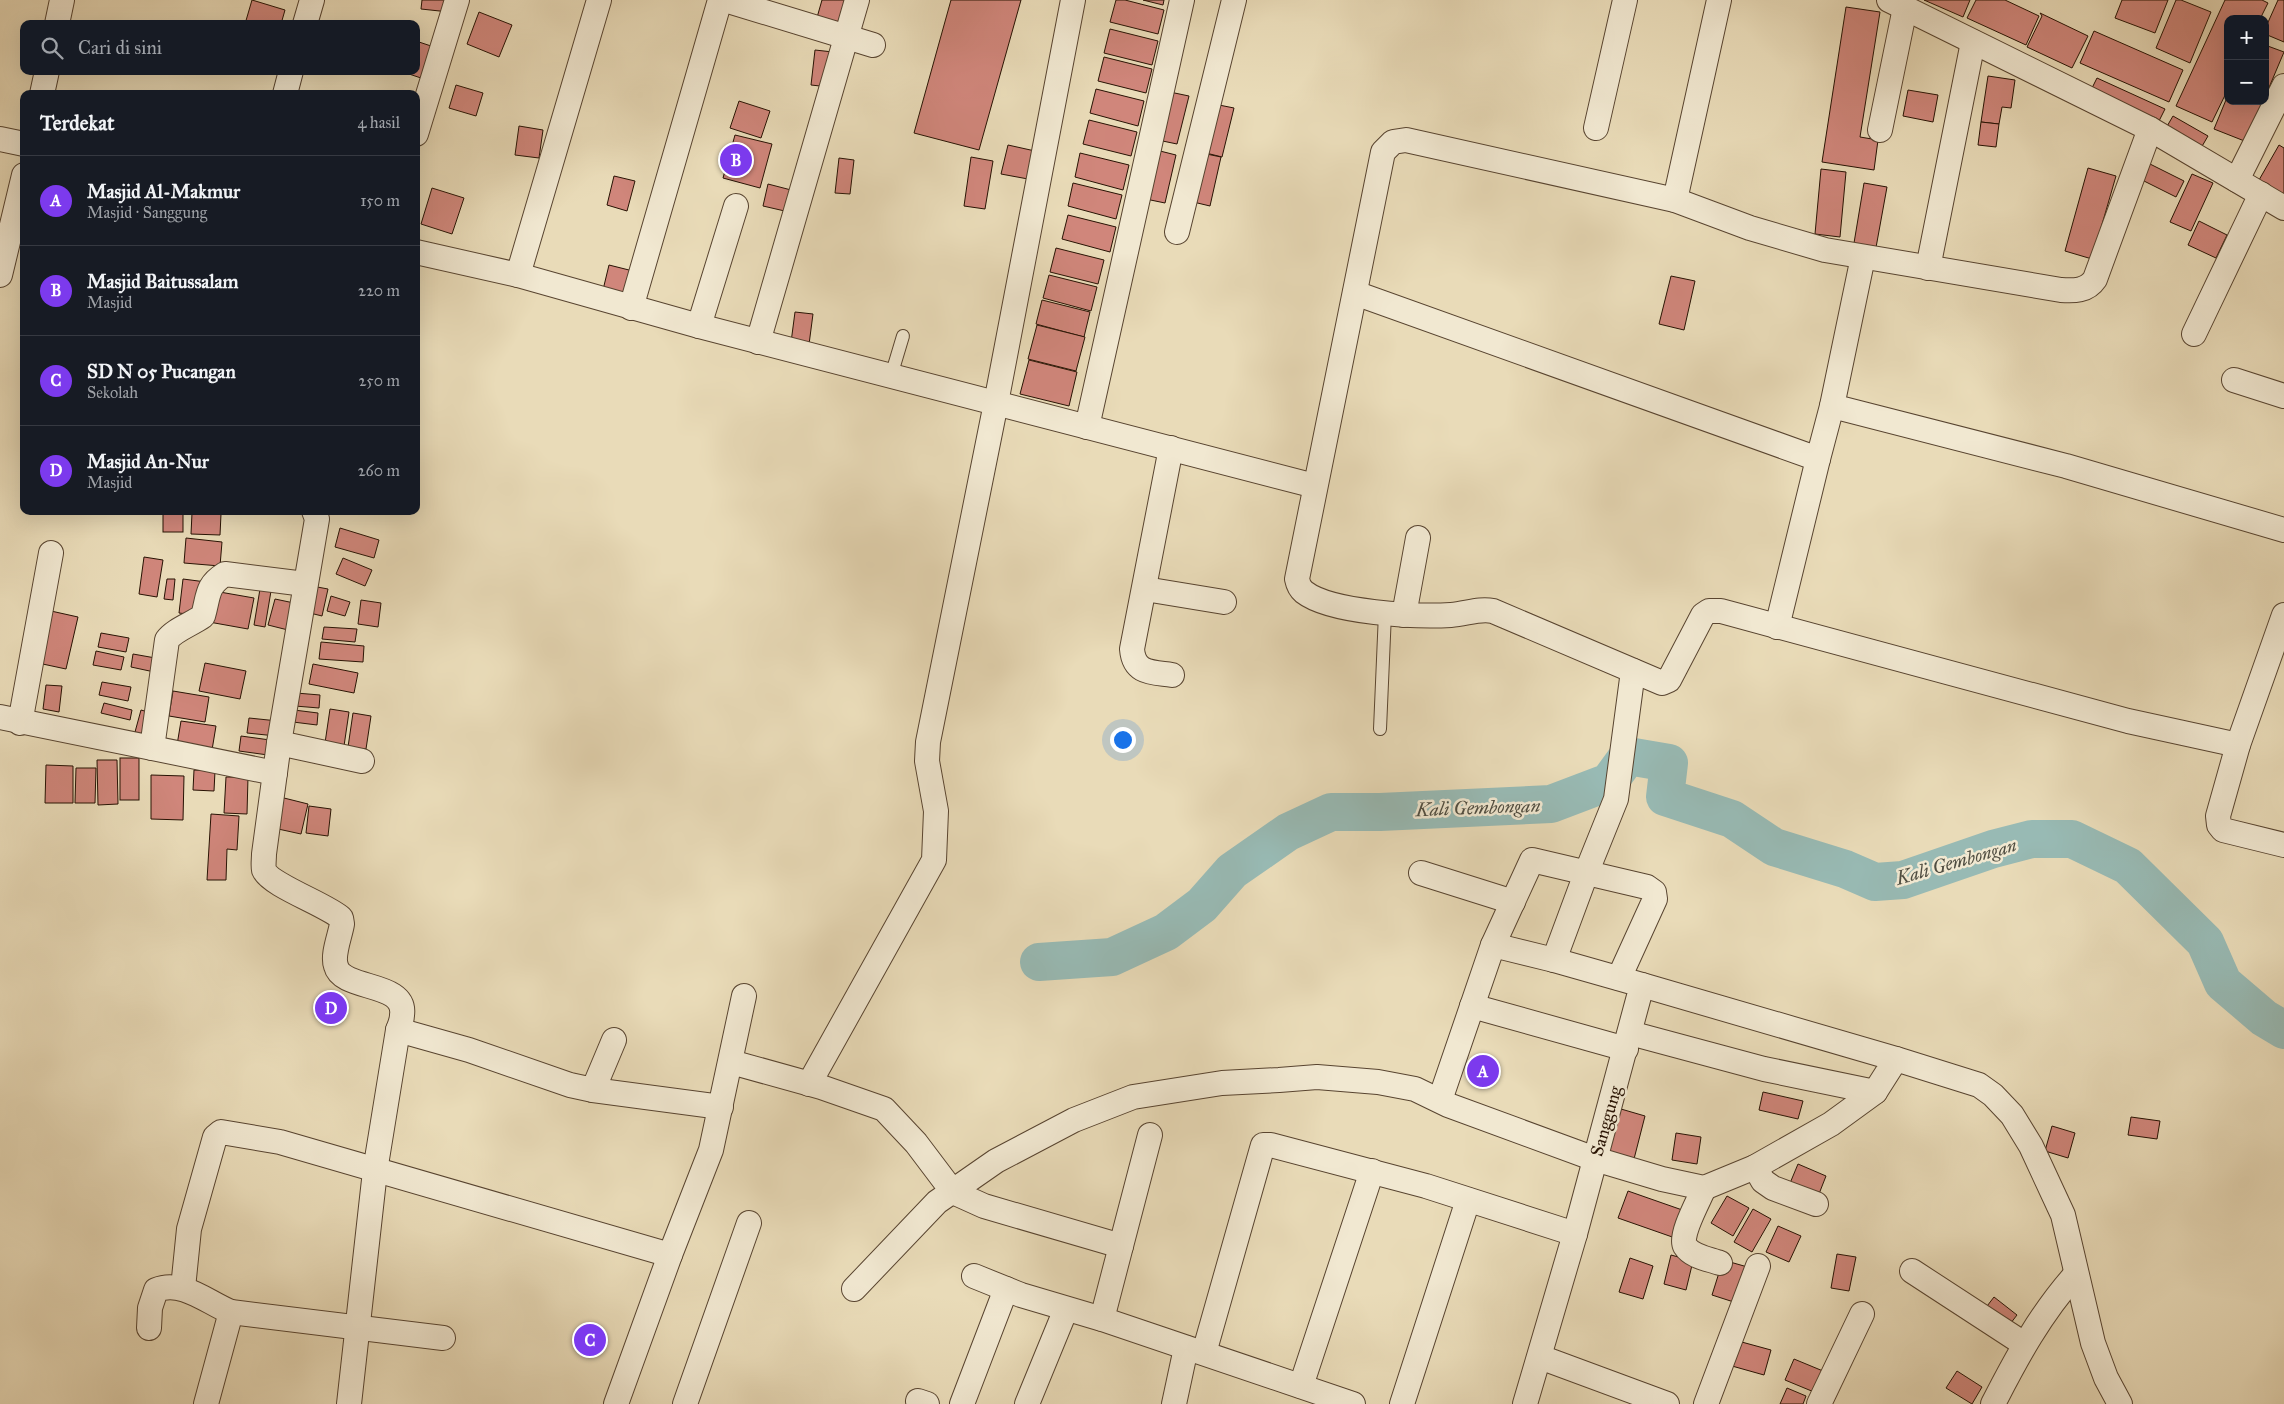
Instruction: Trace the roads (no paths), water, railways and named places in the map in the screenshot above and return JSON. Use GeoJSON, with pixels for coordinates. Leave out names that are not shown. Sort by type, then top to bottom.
{"type":"FeatureCollection","features":[{"type":"Feature","properties":{"kind":"street"},"geometry":{"type":"LineString","coordinates":[[58,20],[62,0]]}},
{"type":"Feature","properties":{"kind":"street"},"geometry":{"type":"LineString","coordinates":[[306,20],[312,0]]}},
{"type":"Feature","properties":{"kind":"street"},"geometry":{"type":"LineString","coordinates":[[420,121],[457,0]]}},
{"type":"Feature","properties":{"kind":"street"},"geometry":{"type":"LineString","coordinates":[[518,275],[599,0]]}},
{"type":"Feature","properties":{"kind":"street"},"geometry":{"type":"LineString","coordinates":[[631,308],[720,0]]}},
{"type":"Feature","properties":{"kind":"street"},"geometry":{"type":"LineString","coordinates":[[725,0],[873,45]]}},
{"type":"Feature","properties":{"kind":"street"},"geometry":{"type":"LineString","coordinates":[[758,342],[857,0]]}},
{"type":"Feature","properties":{"kind":"street"},"geometry":{"type":"LineString","coordinates":[[809,1084],[934,860],[936,850],[936,811],[927,761],[928,742],[996,403],[1072,0]]}},
{"type":"Feature","properties":{"kind":"street"},"geometry":{"type":"LineString","coordinates":[[1087,427],[1182,0]]}},
{"type":"Feature","properties":{"kind":"street"},"geometry":{"type":"LineString","coordinates":[[1177,232],[1234,0]]}},
{"type":"Feature","properties":{"kind":"street"},"geometry":{"type":"LineString","coordinates":[[1596,128],[1625,0]]}},
{"type":"Feature","properties":{"kind":"street"},"geometry":{"type":"LineString","coordinates":[[1675,200],[1719,0]]}},
{"type":"Feature","properties":{"kind":"street"},"geometry":{"type":"LineString","coordinates":[[1880,130],[1897,4],[2150,129],[2284,208]]}},
{"type":"Feature","properties":{"kind":"street"},"geometry":{"type":"LineString","coordinates":[[1928,268],[1973,42]]}},
{"type":"Feature","properties":{"kind":"street"},"geometry":{"type":"LineString","coordinates":[[43,90],[46,75]]}},
{"type":"Feature","properties":{"kind":"street"},"geometry":{"type":"LineString","coordinates":[[286,90],[291,75]]}},
{"type":"Feature","properties":{"kind":"street"},"geometry":{"type":"LineString","coordinates":[[2238,180],[2284,86]]}},
{"type":"Feature","properties":{"kind":"street"},"geometry":{"type":"LineString","coordinates":[[2150,129],[2095,278],[2090,286],[2080,290],[2061,290],[1928,268],[1863,257],[1799,243],[1675,200],[1406,140],[1397,140],[1387,146],[1383,152],[1297,572],[1299,587],[1304,592],[1325,603],[1394,614],[1454,615],[1479,610],[1493,611],[1662,682],[1668,682],[1703,615],[1707,612],[1726,612],[2128,721],[2238,745]]}},
{"type":"Feature","properties":{"kind":"street"},"geometry":{"type":"LineString","coordinates":[[0,139],[20,143]]}},
{"type":"Feature","properties":{"kind":"street"},"geometry":{"type":"LineString","coordinates":[[0,274],[20,192]]}},
{"type":"Feature","properties":{"kind":"street"},"geometry":{"type":"LineString","coordinates":[[2194,334],[2261,194]]}},
{"type":"Feature","properties":{"kind":"street"},"geometry":{"type":"LineString","coordinates":[[699,326],[736,206]]}},
{"type":"Feature","properties":{"kind":"street"},"geometry":{"type":"LineString","coordinates":[[420,253],[518,275],[758,342],[1314,486]]}},
{"type":"Feature","properties":{"kind":"street"},"geometry":{"type":"LineString","coordinates":[[1777,627],[1832,406],[1863,257]]}},
{"type":"Feature","properties":{"kind":"street"},"geometry":{"type":"LineString","coordinates":[[1355,293],[1818,459]]}},
{"type":"Feature","properties":{"kind":"street"},"geometry":{"type":"LineString","coordinates":[[2234,380],[2284,396]]}},
{"type":"Feature","properties":{"kind":"street"},"geometry":{"type":"LineString","coordinates":[[1832,406],[2066,466],[2284,530]]}},
{"type":"Feature","properties":{"kind":"street"},"geometry":{"type":"LineString","coordinates":[[1171,448],[1132,649],[1133,660],[1139,667],[1150,672],[1172,675]]}},
{"type":"Feature","properties":{"kind":"street"},"geometry":{"type":"LineString","coordinates":[[316,515],[317,519],[274,773],[264,854],[264,869],[266,874],[280,883],[341,918],[342,924],[335,961],[338,971],[344,977],[393,995],[397,998],[403,1014],[398,1030],[376,1170],[349,1404]]}},
{"type":"Feature","properties":{"kind":"street"},"geometry":{"type":"LineString","coordinates":[[1394,614],[1418,538]]}},
{"type":"Feature","properties":{"kind":"street"},"geometry":{"type":"LineString","coordinates":[[51,553],[10,720],[274,773]]}},
{"type":"Feature","properties":{"kind":"street"},"geometry":{"type":"LineString","coordinates":[[152,748],[167,640],[176,630],[191,625],[203,616],[208,590],[212,583],[225,574],[305,584]]}},
{"type":"Feature","properties":{"kind":"street"},"geometry":{"type":"LineString","coordinates":[[1145,589],[1224,602]]}},
{"type":"Feature","properties":{"kind":"street"},"geometry":{"type":"LineString","coordinates":[[2284,615],[2238,745],[2219,813],[2219,825],[2226,831],[2284,846]]}},
{"type":"Feature","properties":{"kind":"street"},"geometry":{"type":"LineString","coordinates":[[1554,960],[1616,799],[1634,671]]}},
{"type":"Feature","properties":{"kind":"street"},"geometry":{"type":"LineString","coordinates":[[279,743],[362,761]]}},
{"type":"Feature","properties":{"kind":"street"},"geometry":{"type":"LineString","coordinates":[[1440,1100],[1493,945],[1533,859],[1647,887],[1655,894],[1655,898],[1619,978]]}},
{"type":"Feature","properties":{"kind":"street"},"geometry":{"type":"LineString","coordinates":[[1421,873],[1513,902]]}},
{"type":"Feature","properties":{"kind":"street"},"geometry":{"type":"LineString","coordinates":[[1493,945],[1619,978],[1896,1059],[1979,1086],[1993,1095],[2012,1115],[2031,1146],[2063,1215],[2093,1344],[2106,1378],[2120,1404]]}},
{"type":"Feature","properties":{"kind":"street","name":"Sanggung"},"geometry":{"type":"LineString","coordinates":[[1525,1404],[1575,1234],[1642,985]]}},
{"type":"Feature","properties":{"kind":"street"},"geometry":{"type":"LineString","coordinates":[[616,1404],[670,1255],[711,1150],[732,1062],[744,996]]}},
{"type":"Feature","properties":{"kind":"street"},"geometry":{"type":"LineString","coordinates":[[1472,1006],[1628,1041],[1875,1092]]}},
{"type":"Feature","properties":{"kind":"street"},"geometry":{"type":"LineString","coordinates":[[398,1030],[469,1050],[570,1085],[593,1090],[721,1107]]}},
{"type":"Feature","properties":{"kind":"street"},"geometry":{"type":"LineString","coordinates":[[593,1090],[614,1040]]}},
{"type":"Feature","properties":{"kind":"street"},"geometry":{"type":"LineString","coordinates":[[854,1289],[936,1202],[996,1161],[1074,1120],[1133,1097],[1222,1083],[1317,1077],[1378,1082],[1415,1089],[1595,1159],[1662,1179],[1704,1188],[1755,1167],[1831,1124],[1875,1092],[1896,1059]]}},
{"type":"Feature","properties":{"kind":"street"},"geometry":{"type":"LineString","coordinates":[[732,1062],[809,1084],[884,1109],[916,1143],[953,1192],[984,1206],[1121,1246]]}},
{"type":"Feature","properties":{"kind":"street"},"geometry":{"type":"LineString","coordinates":[[183,1288],[189,1229],[218,1134],[221,1132],[280,1142],[670,1255]]}},
{"type":"Feature","properties":{"kind":"street"},"geometry":{"type":"LineString","coordinates":[[1102,1319],[1150,1135]]}},
{"type":"Feature","properties":{"kind":"street"},"geometry":{"type":"LineString","coordinates":[[1174,1404],[1195,1351],[1264,1145],[1271,1145],[1372,1171],[1575,1234]]}},
{"type":"Feature","properties":{"kind":"street"},"geometry":{"type":"LineString","coordinates":[[1755,1167],[1763,1181],[1773,1188],[1816,1204]]}},
{"type":"Feature","properties":{"kind":"street"},"geometry":{"type":"LineString","coordinates":[[1300,1386],[1372,1171]]}},
{"type":"Feature","properties":{"kind":"street"},"geometry":{"type":"LineString","coordinates":[[1704,1188],[1685,1232],[1684,1242],[1687,1248],[1695,1254],[1720,1263]]}},
{"type":"Feature","properties":{"kind":"street"},"geometry":{"type":"LineString","coordinates":[[1402,1404],[1468,1200]]}},
{"type":"Feature","properties":{"kind":"street"},"geometry":{"type":"LineString","coordinates":[[685,1404],[749,1223]]}},
{"type":"Feature","properties":{"kind":"street"},"geometry":{"type":"LineString","coordinates":[[1706,1404],[1758,1266]]}},
{"type":"Feature","properties":{"kind":"street"},"geometry":{"type":"LineString","coordinates":[[1912,1271],[2024,1344]]}},
{"type":"Feature","properties":{"kind":"street"},"geometry":{"type":"LineString","coordinates":[[1993,1404],[2024,1344],[2056,1296],[2076,1274]]}},
{"type":"Feature","properties":{"kind":"street"},"geometry":{"type":"LineString","coordinates":[[974,1276],[1006,1289],[1102,1319],[1353,1404]]}},
{"type":"Feature","properties":{"kind":"street"},"geometry":{"type":"LineString","coordinates":[[149,1328],[150,1308],[156,1290],[163,1287],[183,1288],[231,1312],[443,1338]]}},
{"type":"Feature","properties":{"kind":"street"},"geometry":{"type":"LineString","coordinates":[[962,1404],[1006,1289]]}},
{"type":"Feature","properties":{"kind":"street"},"geometry":{"type":"LineString","coordinates":[[1027,1404],[1066,1309]]}},
{"type":"Feature","properties":{"kind":"street"},"geometry":{"type":"LineString","coordinates":[[206,1404],[231,1312]]}},
{"type":"Feature","properties":{"kind":"street"},"geometry":{"type":"LineString","coordinates":[[1819,1404],[1862,1314]]}},
{"type":"Feature","properties":{"kind":"street"},"geometry":{"type":"LineString","coordinates":[[1540,1357],[1667,1404]]}},
{"type":"Feature","properties":{"kind":"lane"},"geometry":{"type":"LineString","coordinates":[[891,376],[903,336]]}},
{"type":"Feature","properties":{"kind":"lane"},"geometry":{"type":"LineString","coordinates":[[1380,729],[1394,614]]}},
{"type":"Feature","properties":{"kind":"waterway","name":"Kali Gembongan"},"geometry":{"type":"LineString","coordinates":[[1039,962],[1112,957],[1166,932],[1202,905],[1232,871],[1288,832],[1331,812],[1380,812],[1551,804],[1609,782],[1628,756],[1669,763],[1665,797],[1732,819],[1774,847],[1845,869],[1875,882],[1903,880],[1993,849],[2032,839],[2072,839],[2128,866],[2205,942],[2223,983],[2264,1018],[2284,1030]]}},
{"type":"Feature","properties":{"kind":"place","name":"Masjid Baitussalam"},"geometry":{"type":"Point","coordinates":[736,160]}},
{"type":"Feature","properties":{"kind":"place","name":"Masjid An-Nur"},"geometry":{"type":"Point","coordinates":[331,1008]}},
{"type":"Feature","properties":{"kind":"place","name":"Masjid Al-Makmur"},"geometry":{"type":"Point","coordinates":[1483,1071]}},
{"type":"Feature","properties":{"kind":"place","name":"SD N 05 Pucangan"},"geometry":{"type":"Point","coordinates":[590,1340]}}]}
